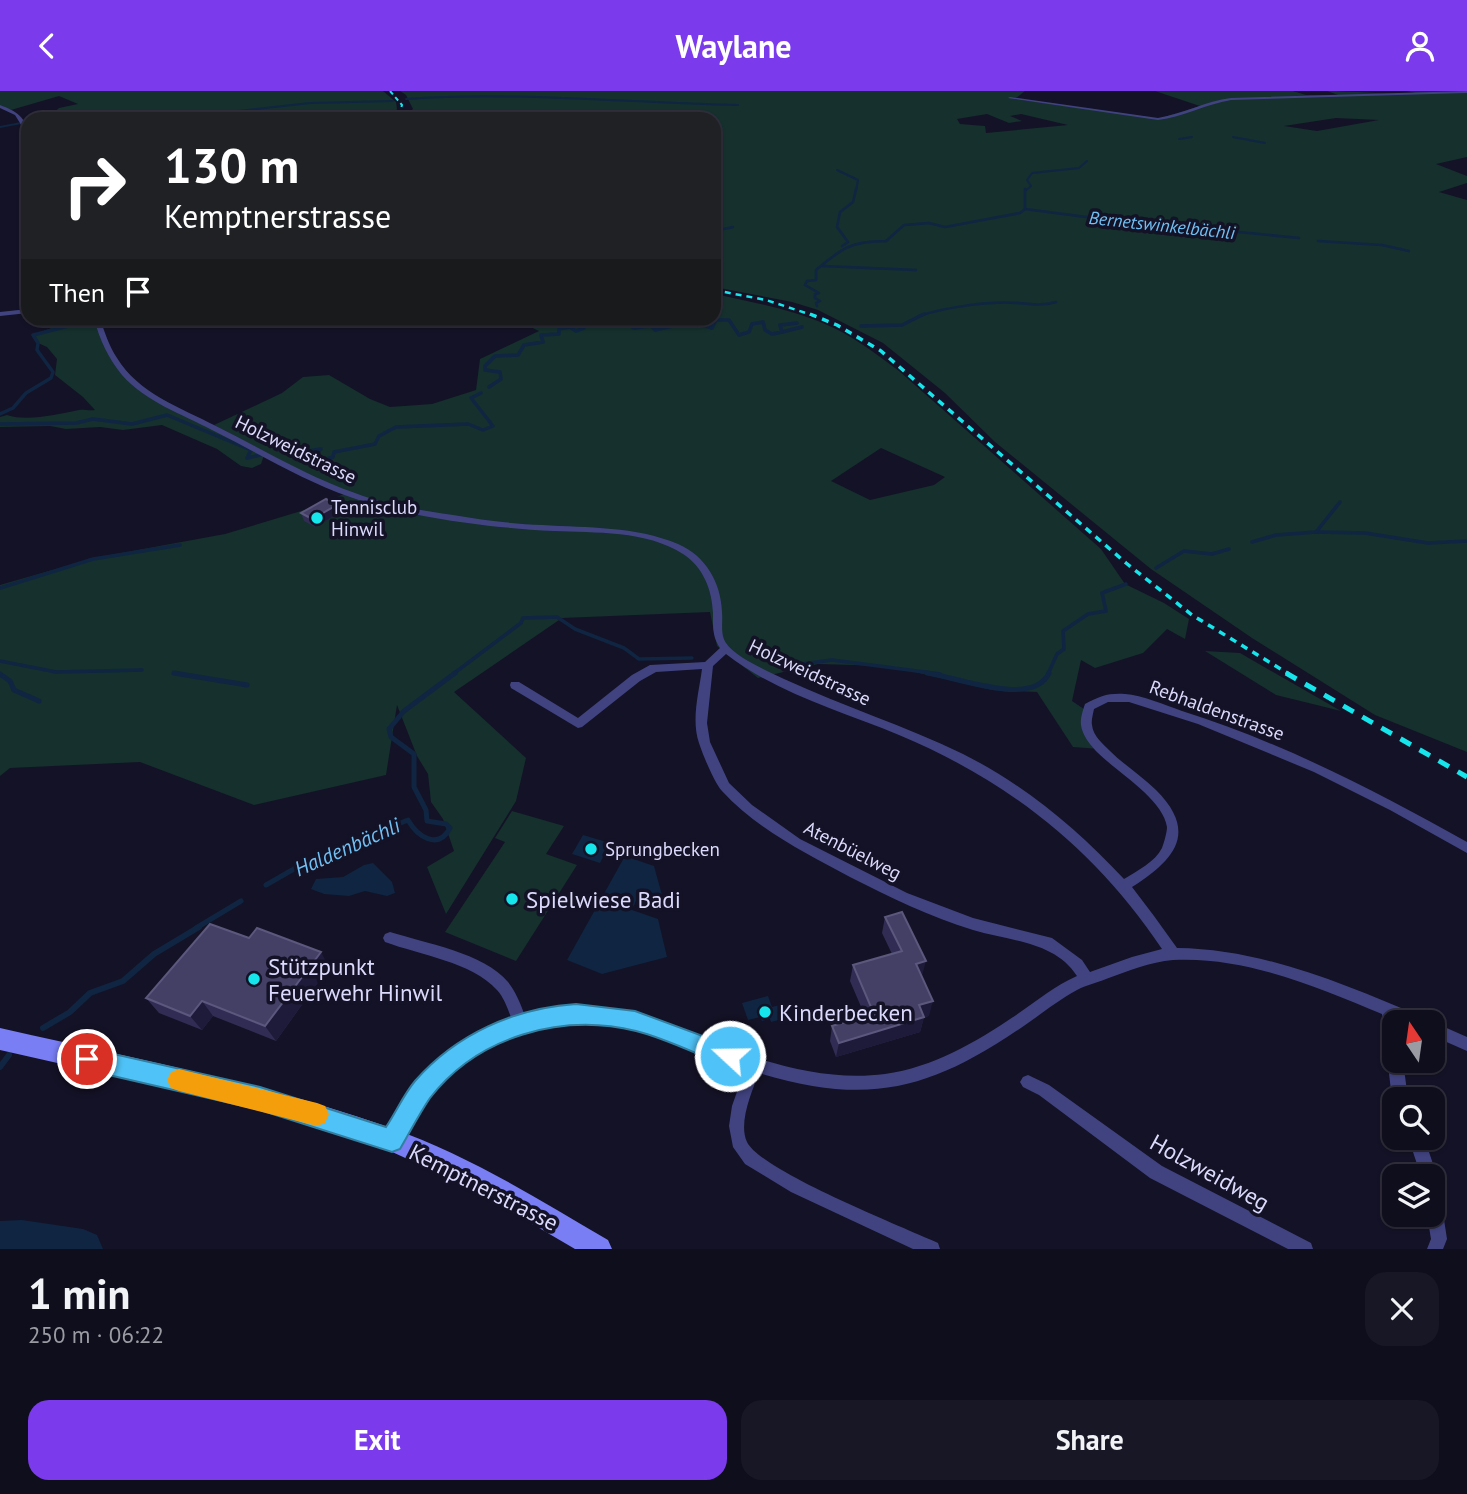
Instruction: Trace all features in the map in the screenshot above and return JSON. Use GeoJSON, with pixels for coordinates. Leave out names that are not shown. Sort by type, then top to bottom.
{"type":"FeatureCollection","features":[{"type":"Feature","properties":{"kind":"street"},"geometry":{"type":"LineString","coordinates":[[1010,98],[1158,119],[1172,117],[1208,103],[1231,99],[1467,94]]}},
{"type":"Feature","properties":{"kind":"street"},"geometry":{"type":"LineString","coordinates":[[0,106],[17,114],[21,122]]}},
{"type":"Feature","properties":{"kind":"street"},"geometry":{"type":"LineString","coordinates":[[0,314],[21,312]]}},
{"type":"Feature","properties":{"kind":"street","name":"Holzweidstrasse"},"geometry":{"type":"LineString","coordinates":[[99,326],[111,358],[154,398],[345,494],[411,511],[494,523],[630,534],[677,547],[696,559],[708,576],[717,601],[716,633],[725,649],[785,684],[938,747],[992,776],[1065,829],[1122,887],[1173,954]]}},
{"type":"Feature","properties":{"kind":"street"},"geometry":{"type":"LineString","coordinates":[[515,685],[578,724],[635,678],[654,669],[708,665],[725,649]]}},
{"type":"Feature","properties":{"kind":"street","name":"Atenbüelweg"},"geometry":{"type":"LineString","coordinates":[[708,665],[701,723],[704,743],[724,786],[748,808],[796,843],[902,897],[974,924],[1047,941],[1077,964],[1087,979]]}},
{"type":"Feature","properties":{"kind":"street","name":"Rebhaldenstrasse"},"geometry":{"type":"LineString","coordinates":[[1122,887],[1163,857],[1171,842],[1173,830],[1170,818],[1161,804],[1100,749],[1088,732],[1084,718],[1089,707],[1111,698],[1149,702],[1269,747],[1378,799],[1467,848]]}},
{"type":"Feature","properties":{"kind":"street"},"geometry":{"type":"LineString","coordinates":[[390,938],[472,966],[501,983],[520,1023]]}},
{"type":"Feature","properties":{"kind":"street"},"geometry":{"type":"LineString","coordinates":[[392,1140],[422,1091],[446,1066],[468,1049],[520,1023],[547,1017],[576,1015],[635,1021],[754,1065],[833,1082],[884,1082],[942,1066],[982,1047],[1068,987],[1129,964],[1173,954],[1223,957],[1287,971],[1389,1009],[1399,1087]]}},
{"type":"Feature","properties":{"kind":"street"},"geometry":{"type":"LineString","coordinates":[[1446,1035],[1467,1044]]}},
{"type":"Feature","properties":{"kind":"street","name":"Kemptnerstrasse"},"geometry":{"type":"LineString","coordinates":[[0,1039],[260,1098],[392,1140],[480,1179],[599,1249]]}},
{"type":"Feature","properties":{"kind":"street"},"geometry":{"type":"LineString","coordinates":[[754,1065],[735,1119],[741,1150],[770,1173],[932,1249]]}},
{"type":"Feature","properties":{"kind":"street","name":"Holzweidweg"},"geometry":{"type":"LineString","coordinates":[[1028,1082],[1044,1090],[1156,1172],[1305,1249]]}},
{"type":"Feature","properties":{"kind":"street"},"geometry":{"type":"LineString","coordinates":[[1435,1249],[1440,1239],[1438,1227]]}},
{"type":"Feature","properties":{"kind":"green space"},"geometry":{"type":"Polygon","coordinates":[[[0,91],[383,91],[396,102],[397,109],[396,112],[55,112],[59,108],[78,104],[59,96],[11,110],[0,106],[0,91]]]}},
{"type":"Feature","properties":{"kind":"green space"},"geometry":{"type":"Polygon","coordinates":[[[400,91],[1025,91],[1015,99],[1158,119],[1200,106],[1155,91],[1293,91],[1306,95],[1338,95],[1327,91],[1394,94],[1416,93],[1406,91],[1467,91],[1467,157],[1436,164],[1467,176],[1467,183],[1439,192],[1467,200],[1467,752],[1375,715],[1252,638],[1151,569],[995,442],[945,393],[883,343],[818,310],[792,302],[721,288],[721,112],[410,112],[413,109],[406,95],[400,91]],[[987,114],[957,119],[960,124],[985,126],[986,133],[1068,125],[1021,114],[1010,116],[1022,121],[1009,123],[987,114]],[[1336,118],[1284,126],[1317,131],[1379,120],[1336,118]]]}},
{"type":"Feature","properties":{"kind":"green space"},"geometry":{"type":"Polygon","coordinates":[[[721,295],[771,306],[835,328],[899,371],[1101,549],[1125,584],[1189,619],[1185,639],[1167,629],[1143,653],[1095,668],[1081,660],[1072,701],[1087,711],[1085,714],[1100,749],[1073,747],[1037,692],[992,690],[889,666],[818,664],[758,678],[717,646],[710,612],[562,618],[454,692],[526,758],[516,801],[446,914],[427,867],[454,851],[443,819],[431,802],[428,774],[417,756],[397,705],[386,775],[254,805],[140,762],[10,768],[0,776],[0,585],[94,558],[225,534],[311,508],[344,494],[214,425],[282,393],[303,377],[329,375],[370,399],[390,407],[432,404],[476,390],[480,359],[539,331],[529,326],[721,326],[721,295]],[[881,448],[831,481],[870,500],[934,485],[945,477],[881,448]]]}},
{"type":"Feature","properties":{"kind":"green space"},"geometry":{"type":"Polygon","coordinates":[[[57,326],[99,326],[104,345],[140,387],[264,455],[261,464],[252,468],[241,466],[217,449],[162,425],[123,430],[100,427],[0,427],[0,417],[7,415],[33,418],[95,410],[55,375],[57,359],[47,347],[38,343],[33,335],[57,326]]]}},
{"type":"Feature","properties":{"kind":"green space"},"geometry":{"type":"Polygon","coordinates":[[[1205,651],[1240,653],[1341,711],[1276,695],[1205,651]]]}},
{"type":"Feature","properties":{"kind":"green space","name":"Spielwiese Badi"},"geometry":{"type":"Polygon","coordinates":[[[512,811],[564,826],[546,854],[577,865],[516,961],[445,932],[505,842],[495,838],[512,811]]]}},
{"type":"Feature","properties":{"kind":"water","name":"Sprungbecken"},"geometry":{"type":"Polygon","coordinates":[[[583,835],[610,843],[600,863],[572,854],[583,835]]]}},
{"type":"Feature","properties":{"kind":"water"},"geometry":{"type":"Polygon","coordinates":[[[625,856],[654,866],[662,895],[647,899],[638,896],[632,910],[658,919],[667,957],[602,974],[567,960],[625,856]]]}},
{"type":"Feature","properties":{"kind":"water"},"geometry":{"type":"Polygon","coordinates":[[[373,863],[392,882],[395,893],[387,896],[365,891],[349,896],[324,894],[311,889],[316,879],[343,877],[373,863]]]}},
{"type":"Feature","properties":{"kind":"water","name":"Kinderbecken"},"geometry":{"type":"Polygon","coordinates":[[[768,996],[772,1007],[783,1004],[787,1018],[771,1022],[770,1019],[762,1021],[760,1017],[748,1020],[742,1003],[768,996]]]}},
{"type":"Feature","properties":{"kind":"building"},"geometry":{"type":"Polygon","coordinates":[[[326,499],[337,505],[312,519],[301,513],[326,499]]]}},
{"type":"Feature","properties":{"kind":"building"},"geometry":{"type":"Polygon","coordinates":[[[902,912],[926,961],[916,964],[933,1001],[919,1005],[924,1017],[839,1043],[832,1026],[874,1014],[853,965],[902,951],[885,917],[902,912]]]}},
{"type":"Feature","properties":{"kind":"building","name":"Stützpunkt Feuerwehr Hinwil"},"geometry":{"type":"Polygon","coordinates":[[[210,924],[249,938],[257,928],[321,952],[265,1026],[202,1001],[190,1016],[146,998],[210,924]]]}},
{"type":"Feature","properties":{"kind":"waterway"},"geometry":{"type":"LineString","coordinates":[[406,99],[489,96],[738,105]]}},
{"type":"Feature","properties":{"kind":"waterway"},"geometry":{"type":"LineString","coordinates":[[231,112],[310,103],[393,101]]}},
{"type":"Feature","properties":{"kind":"waterway"},"geometry":{"type":"LineString","coordinates":[[156,112],[180,112]]}},
{"type":"Feature","properties":{"kind":"waterway"},"geometry":{"type":"LineString","coordinates":[[0,127],[21,123]]}},
{"type":"Feature","properties":{"kind":"waterway"},"geometry":{"type":"LineString","coordinates":[[1179,139],[1192,137]]}},
{"type":"Feature","properties":{"kind":"waterway"},"geometry":{"type":"LineString","coordinates":[[1233,137],[1265,143]]}},
{"type":"Feature","properties":{"kind":"waterway"},"geometry":{"type":"LineString","coordinates":[[1025,191],[1031,186],[1027,180],[1032,173],[1079,168],[1087,161]]}},
{"type":"Feature","properties":{"kind":"waterway"},"geometry":{"type":"LineString","coordinates":[[837,170],[858,180],[856,191]]}},
{"type":"Feature","properties":{"kind":"waterway"},"geometry":{"type":"LineString","coordinates":[[842,246],[848,242],[837,227],[840,212],[853,202],[856,189]]}},
{"type":"Feature","properties":{"kind":"waterway"},"geometry":{"type":"LineString","coordinates":[[1025,191],[1025,209]]}},
{"type":"Feature","properties":{"kind":"waterway"},"geometry":{"type":"LineString","coordinates":[[817,306],[816,303],[820,301],[815,298],[815,294],[819,293],[805,285],[807,281],[816,280],[816,270],[848,247],[864,242],[886,241],[904,225],[929,223],[945,227],[1020,213],[1025,209]]}},
{"type":"Feature","properties":{"kind":"waterway","name":"Bernetswinkelbächli"},"geometry":{"type":"LineString","coordinates":[[1025,209],[1178,229],[1198,228],[1299,238]]}},
{"type":"Feature","properties":{"kind":"waterway"},"geometry":{"type":"LineString","coordinates":[[721,230],[733,227]]}},
{"type":"Feature","properties":{"kind":"waterway","name":"Bernetswinkelbächli"},"geometry":{"type":"LineString","coordinates":[[1318,241],[1382,245],[1409,251]]}},
{"type":"Feature","properties":{"kind":"waterway"},"geometry":{"type":"LineString","coordinates":[[823,266],[916,270]]}},
{"type":"Feature","properties":{"kind":"waterway"},"geometry":{"type":"LineString","coordinates":[[921,315],[981,304],[1056,302]]}},
{"type":"Feature","properties":{"kind":"waterway"},"geometry":{"type":"LineString","coordinates":[[861,326],[902,325],[921,315]]}},
{"type":"Feature","properties":{"kind":"waterway"},"geometry":{"type":"LineString","coordinates":[[721,320],[729,320],[739,335],[749,332],[752,324],[763,322],[765,330],[772,334],[782,332]]}},
{"type":"Feature","properties":{"kind":"waterway"},"geometry":{"type":"LineString","coordinates":[[782,332],[780,325],[797,323]]}},
{"type":"Feature","properties":{"kind":"waterway"},"geometry":{"type":"LineString","coordinates":[[0,414],[13,408],[26,393],[51,378],[53,372],[37,350],[38,343],[33,335],[68,326]]}},
{"type":"Feature","properties":{"kind":"waterway"},"geometry":{"type":"LineString","coordinates":[[489,387],[501,379],[500,372],[485,370],[485,366],[495,356],[518,355],[524,345],[543,342],[541,335],[559,334],[559,329],[570,327],[576,331],[584,328],[582,326]]}},
{"type":"Feature","properties":{"kind":"waterway"},"geometry":{"type":"LineString","coordinates":[[631,326],[651,326]]}},
{"type":"Feature","properties":{"kind":"waterway"},"geometry":{"type":"LineString","coordinates":[[651,326],[655,330],[673,326]]}},
{"type":"Feature","properties":{"kind":"waterway"},"geometry":{"type":"LineString","coordinates":[[705,326],[713,326]]}},
{"type":"Feature","properties":{"kind":"waterway"},"geometry":{"type":"LineString","coordinates":[[782,332],[802,327]]}},
{"type":"Feature","properties":{"kind":"waterway"},"geometry":{"type":"LineString","coordinates":[[277,450],[290,448],[296,453],[321,449],[311,457],[313,463],[333,457],[334,452],[375,444],[379,436],[396,427],[468,424],[483,430],[493,426],[471,398],[481,393]]}},
{"type":"Feature","properties":{"kind":"waterway"},"geometry":{"type":"LineString","coordinates":[[0,424],[76,423],[93,419],[132,424],[167,415],[251,450],[247,458],[260,455]]}},
{"type":"Feature","properties":{"kind":"waterway"},"geometry":{"type":"LineString","coordinates":[[1316,532],[1340,502]]}},
{"type":"Feature","properties":{"kind":"waterway"},"geometry":{"type":"LineString","coordinates":[[1252,542],[1276,535],[1316,532]]}},
{"type":"Feature","properties":{"kind":"waterway"},"geometry":{"type":"LineString","coordinates":[[1316,532],[1365,533],[1428,543],[1467,541]]}},
{"type":"Feature","properties":{"kind":"waterway"},"geometry":{"type":"LineString","coordinates":[[0,588],[93,559],[180,545]]}},
{"type":"Feature","properties":{"kind":"waterway"},"geometry":{"type":"LineString","coordinates":[[1156,568],[1184,551],[1212,554],[1229,549]]}},
{"type":"Feature","properties":{"kind":"waterway"},"geometry":{"type":"LineString","coordinates":[[1048,674],[1057,654],[1064,649],[1063,631],[1088,614],[1106,611],[1102,593],[1126,584]]}},
{"type":"Feature","properties":{"kind":"waterway"},"geometry":{"type":"LineString","coordinates":[[453,674],[521,623],[523,618],[557,617],[575,629],[624,648],[639,659],[692,658]]}},
{"type":"Feature","properties":{"kind":"waterway"},"geometry":{"type":"LineString","coordinates":[[771,661],[802,664],[832,660],[940,674]]}},
{"type":"Feature","properties":{"kind":"waterway"},"geometry":{"type":"LineString","coordinates":[[0,661],[56,672],[142,670]]}},
{"type":"Feature","properties":{"kind":"waterway"},"geometry":{"type":"LineString","coordinates":[[183,674],[174,673],[247,685]]}},
{"type":"Feature","properties":{"kind":"waterway","name":"Haldenbächli"},"geometry":{"type":"LineString","coordinates":[[266,885],[313,858],[408,820],[428,839],[440,839],[445,835],[450,828],[446,824],[427,821],[426,810],[414,787],[414,754],[391,737],[389,729],[404,711],[455,673]]}},
{"type":"Feature","properties":{"kind":"waterway"},"geometry":{"type":"LineString","coordinates":[[927,673],[993,688],[1011,689],[1027,688],[1040,683],[1049,673]]}},
{"type":"Feature","properties":{"kind":"waterway"},"geometry":{"type":"LineString","coordinates":[[0,674],[10,681],[14,690],[39,701]]}},
{"type":"Feature","properties":{"kind":"waterway","name":"Haldenbächli"},"geometry":{"type":"LineString","coordinates":[[196,928],[241,901]]}},
{"type":"Feature","properties":{"kind":"waterway","name":"Haldenbächli"},"geometry":{"type":"LineString","coordinates":[[43,1028],[70,1012],[90,993],[123,981],[154,954],[199,927]]}},
{"type":"Feature","properties":{"kind":"waterway","name":"Haldenbächli"},"geometry":{"type":"LineString","coordinates":[[0,1067],[9,1055]]}},
{"type":"Feature","properties":{"kind":"waterway"},"geometry":{"type":"LineString","coordinates":[[0,1241],[22,1240],[83,1249]]}},
{"type":"Feature","properties":{"kind":"railway"},"geometry":{"type":"LineString","coordinates":[[390,91],[402,105],[400,112]]}},
{"type":"Feature","properties":{"kind":"railway"},"geometry":{"type":"LineString","coordinates":[[721,291],[766,300],[815,316]]}},
{"type":"Feature","properties":{"kind":"railway"},"geometry":{"type":"LineString","coordinates":[[810,314],[815,316]]}},
{"type":"Feature","properties":{"kind":"railway"},"geometry":{"type":"LineString","coordinates":[[815,316],[837,325],[881,351],[1126,563],[1192,615],[1289,674]]}},
{"type":"Feature","properties":{"kind":"railway"},"geometry":{"type":"LineString","coordinates":[[1286,673],[1467,777]]}},
{"type":"Feature","properties":{"kind":"slow traffic"},"geometry":{"type":"LineString","coordinates":[[179,1080],[317,1114]]}},
{"type":"Feature","properties":{"kind":"place","name":"Tennisclub Hinwil"},"geometry":{"type":"Point","coordinates":[317,518]}},
{"type":"Feature","properties":{"kind":"place","name":"Sprungbecken"},"geometry":{"type":"Point","coordinates":[591,849]}},
{"type":"Feature","properties":{"kind":"place","name":"Spielwiese Badi"},"geometry":{"type":"Point","coordinates":[512,899]}},
{"type":"Feature","properties":{"kind":"place","name":"Stützpunkt Feuerwehr Hinwil"},"geometry":{"type":"Point","coordinates":[254,979]}},
{"type":"Feature","properties":{"kind":"place","name":"Kinderbecken"},"geometry":{"type":"Point","coordinates":[765,1012]}},
{"type":"Feature","properties":{"kind":"route"},"geometry":{"type":"LineString","coordinates":[[87,1059],[260,1098],[392,1140],[422,1091],[446,1066],[468,1049],[520,1023],[547,1017],[576,1015],[635,1021],[730,1056]]}}]}
